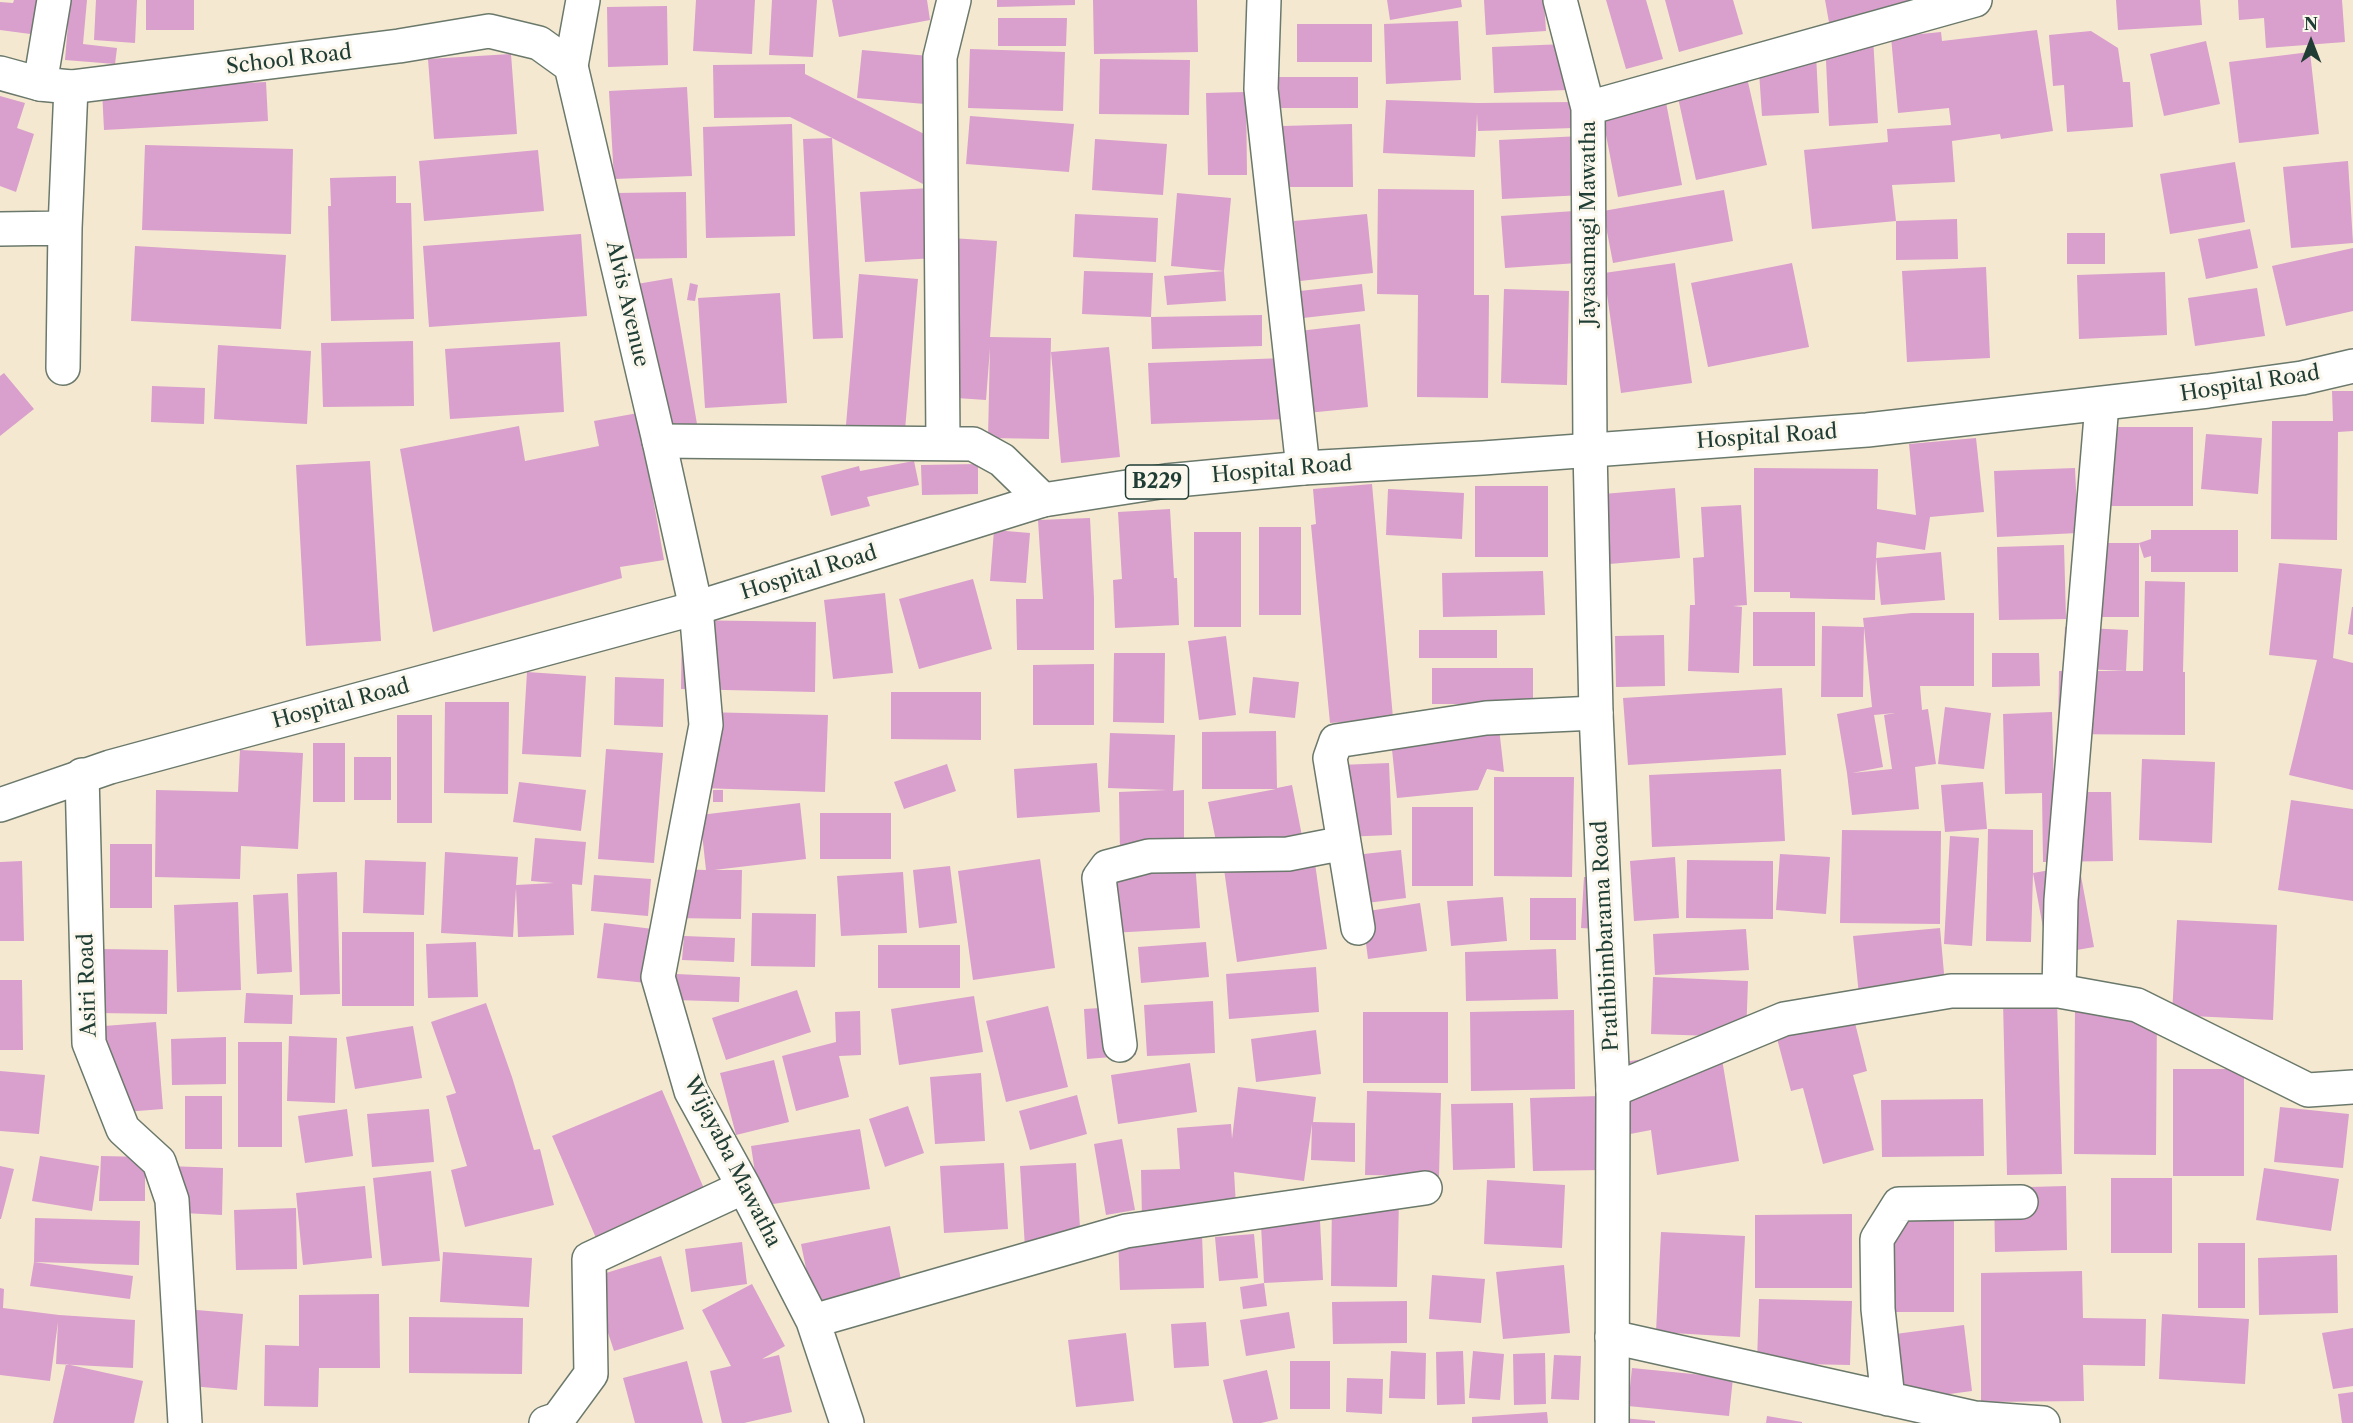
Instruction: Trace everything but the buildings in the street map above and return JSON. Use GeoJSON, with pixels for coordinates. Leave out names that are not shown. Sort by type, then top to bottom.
{"type":"FeatureCollection","features":[{"type":"Feature","properties":{"kind":"street"},"geometry":{"type":"LineString","coordinates":[[54,0],[56,86],[65,228],[63,368]]}},
{"type":"Feature","properties":{"kind":"street","name":"Alvis Avenue"},"geometry":{"type":"LineString","coordinates":[[582,0],[571,66],[696,608]]}},
{"type":"Feature","properties":{"kind":"street"},"geometry":{"type":"LineString","coordinates":[[944,443],[940,57],[954,0]]}},
{"type":"Feature","properties":{"kind":"street"},"geometry":{"type":"LineString","coordinates":[[1264,0],[1261,89],[1303,468]]}},
{"type":"Feature","properties":{"kind":"street","name":"Jayasamagi Mawatha"},"geometry":{"type":"LineString","coordinates":[[1560,0],[1588,108],[1590,449]]}},
{"type":"Feature","properties":{"kind":"street"},"geometry":{"type":"LineString","coordinates":[[1588,108],[1975,0]]}},
{"type":"Feature","properties":{"kind":"street","name":"School Road"},"geometry":{"type":"LineString","coordinates":[[0,73],[56,86],[399,46],[489,31],[539,43],[571,66]]}},
{"type":"Feature","properties":{"kind":"street"},"geometry":{"type":"LineString","coordinates":[[0,229],[65,228]]}},
{"type":"Feature","properties":{"kind":"street","name":"Hospital Road"},"geometry":{"type":"LineString","coordinates":[[0,805],[82,775],[696,608],[1043,500],[1166,481],[1303,468],[1483,458],[1867,430],[2102,404],[2302,378],[2353,366]]}},
{"type":"Feature","properties":{"kind":"street"},"geometry":{"type":"LineString","coordinates":[[2059,991],[2061,900],[2102,404]]}},
{"type":"Feature","properties":{"kind":"street"},"geometry":{"type":"LineString","coordinates":[[659,441],[973,444],[1002,460],[1043,500]]}},
{"type":"Feature","properties":{"kind":"street","name":"Prathibimbarama Road"},"geometry":{"type":"LineString","coordinates":[[1590,449],[1596,713],[1613,1090],[1612,1423]]}},
{"type":"Feature","properties":{"kind":"street","name":"Wijayaba Mawatha"},"geometry":{"type":"LineString","coordinates":[[696,608],[706,725],[658,977],[691,1091],[744,1187],[813,1321],[847,1423]]}},
{"type":"Feature","properties":{"kind":"street"},"geometry":{"type":"LineString","coordinates":[[1358,928],[1330,758],[1336,741],[1486,718],[1596,713]]}},
{"type":"Feature","properties":{"kind":"street","name":"Asiri Road"},"geometry":{"type":"LineString","coordinates":[[82,775],[89,1043],[123,1129],[159,1162],[172,1200],[185,1423]]}},
{"type":"Feature","properties":{"kind":"street"},"geometry":{"type":"LineString","coordinates":[[1120,1045],[1099,878],[1107,867],[1149,856],[1288,854],[1344,843]]}},
{"type":"Feature","properties":{"kind":"street"},"geometry":{"type":"LineString","coordinates":[[1613,1090],[1784,1019],[1951,992],[2059,991],[2137,1005],[2308,1090],[2353,1088]]}},
{"type":"Feature","properties":{"kind":"street"},"geometry":{"type":"LineString","coordinates":[[546,1423],[558,1419],[591,1374],[589,1259],[744,1187]]}},
{"type":"Feature","properties":{"kind":"street"},"geometry":{"type":"LineString","coordinates":[[813,1321],[1126,1231],[1425,1188]]}},
{"type":"Feature","properties":{"kind":"street"},"geometry":{"type":"LineString","coordinates":[[1888,1399],[1878,1309],[1877,1239],[1899,1204],[2021,1202]]}},
{"type":"Feature","properties":{"kind":"street"},"geometry":{"type":"LineString","coordinates":[[1612,1337],[1975,1419],[2043,1423]]}}]}
